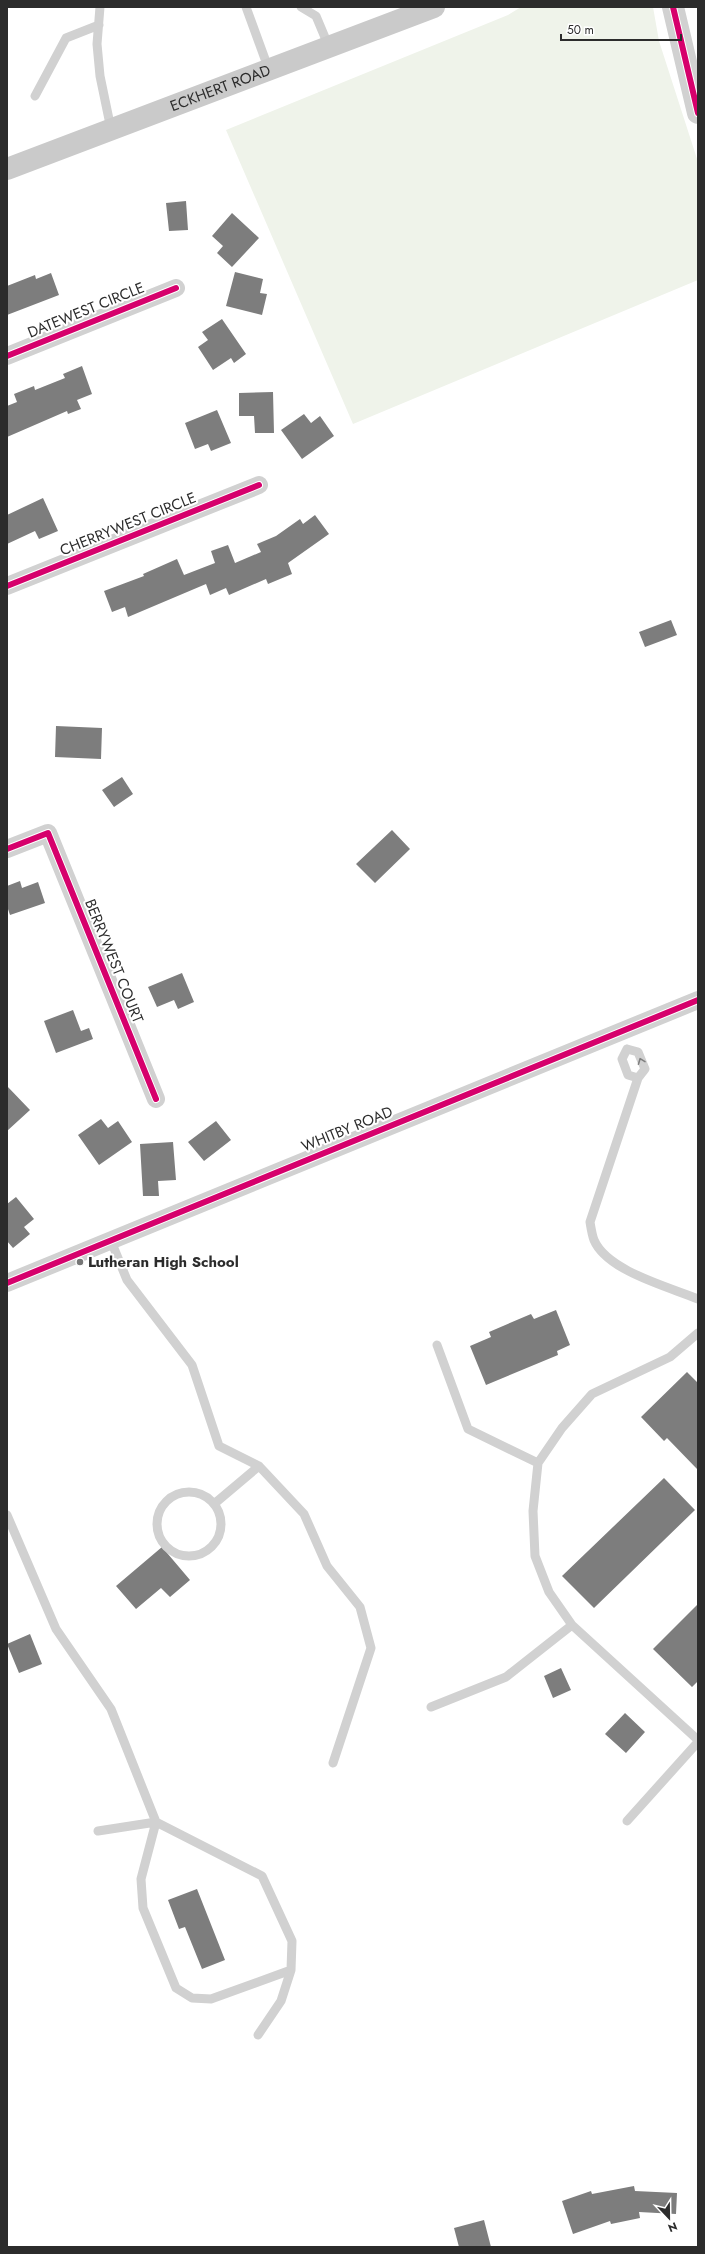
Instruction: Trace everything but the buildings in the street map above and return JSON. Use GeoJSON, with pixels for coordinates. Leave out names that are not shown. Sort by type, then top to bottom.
{"type":"FeatureCollection","features":[{"type":"Feature","properties":{"kind":"main road","name":"ECKHERT ROAD"},"geometry":{"type":"LineString","coordinates":[[7,169],[434,7]]}},
{"type":"Feature","properties":{"kind":"street"},"geometry":{"type":"LineString","coordinates":[[673,7],[693,71],[698,113]]}},
{"type":"Feature","properties":{"kind":"street","name":"DATEWEST CIRCLE"},"geometry":{"type":"LineString","coordinates":[[7,356],[176,288]]}},
{"type":"Feature","properties":{"kind":"street","name":"CHERRYWEST CIRCLE"},"geometry":{"type":"LineString","coordinates":[[7,586],[259,485]]}},
{"type":"Feature","properties":{"kind":"street","name":"BERRYWEST COURT"},"geometry":{"type":"LineString","coordinates":[[7,850],[48,833],[156,1099]]}},
{"type":"Feature","properties":{"kind":"street","name":"WHITBY ROAD"},"geometry":{"type":"LineString","coordinates":[[7,1283],[698,1000]]}},
{"type":"Feature","properties":{"kind":"lane"},"geometry":{"type":"LineString","coordinates":[[100,7],[97,44],[100,76],[111,129]]}},
{"type":"Feature","properties":{"kind":"lane"},"geometry":{"type":"LineString","coordinates":[[246,7],[269,70]]}},
{"type":"Feature","properties":{"kind":"lane"},"geometry":{"type":"LineString","coordinates":[[301,7],[316,16],[329,48]]}},
{"type":"Feature","properties":{"kind":"lane"},"geometry":{"type":"LineString","coordinates":[[35,96],[66,38],[99,25]]}},
{"type":"Feature","properties":{"kind":"lane"},"geometry":{"type":"LineString","coordinates":[[620,1031],[628,1049],[638,1052],[645,1069],[638,1078],[590,1222],[594,1241],[605,1255],[626,1269],[698,1299]]}},
{"type":"Feature","properties":{"kind":"lane"},"geometry":{"type":"LineString","coordinates":[[628,1049],[622,1059],[628,1074],[638,1078]]}},
{"type":"Feature","properties":{"kind":"lane"},"geometry":{"type":"LineString","coordinates":[[111,1241],[128,1280],[192,1365],[219,1446],[259,1466],[304,1514],[327,1566],[360,1607],[371,1648],[333,1763]]}},
{"type":"Feature","properties":{"kind":"lane"},"geometry":{"type":"LineString","coordinates":[[627,1821],[698,1741],[572,1625],[549,1592],[535,1556],[533,1511],[538,1463],[562,1428],[592,1394],[670,1357],[696,1337]]}},
{"type":"Feature","properties":{"kind":"lane"},"geometry":{"type":"LineString","coordinates":[[437,1345],[468,1429],[538,1463]]}},
{"type":"Feature","properties":{"kind":"lane"},"geometry":{"type":"LineString","coordinates":[[214,1504],[259,1466]]}},
{"type":"Feature","properties":{"kind":"lane"},"geometry":{"type":"LineString","coordinates":[[185,1492],[196,1493],[206,1497],[214,1504],[220,1514],[222,1524],[220,1534],[208,1550],[199,1555],[179,1555],[163,1543],[158,1534],[158,1517],[165,1503],[174,1496],[185,1492]]}},
{"type":"Feature","properties":{"kind":"lane"},"geometry":{"type":"LineString","coordinates":[[7,1515],[56,1628],[112,1709],[156,1822],[141,1879],[143,1908],[176,1988],[192,1998],[211,1999],[291,1970]]}},
{"type":"Feature","properties":{"kind":"lane"},"geometry":{"type":"LineString","coordinates":[[431,1707],[506,1677],[572,1625]]}},
{"type":"Feature","properties":{"kind":"lane"},"geometry":{"type":"LineString","coordinates":[[98,1831],[156,1822],[262,1876],[292,1941],[291,1970],[281,2002],[258,2035]]}},
{"type":"Feature","properties":{"kind":"shaded area"},"geometry":{"type":"Polygon","coordinates":[[[521,7],[653,7],[659,41],[698,162],[698,280],[353,424],[226,130],[508,15],[521,7]]]}},
{"type":"Feature","properties":{"kind":"cycle path"},"geometry":{"type":"LineString","coordinates":[[673,7],[698,113]]}},
{"type":"Feature","properties":{"kind":"cycle path"},"geometry":{"type":"LineString","coordinates":[[7,356],[176,288]]}},
{"type":"Feature","properties":{"kind":"cycle path"},"geometry":{"type":"LineString","coordinates":[[7,586],[259,485]]}},
{"type":"Feature","properties":{"kind":"cycle path"},"geometry":{"type":"LineString","coordinates":[[7,849],[48,833],[156,1099]]}},
{"type":"Feature","properties":{"kind":"cycle path"},"geometry":{"type":"LineString","coordinates":[[7,1283],[698,1000]]}},
{"type":"Feature","properties":{"kind":"place","name":"Lutheran High School"},"geometry":{"type":"Point","coordinates":[80,1262]}}]}
